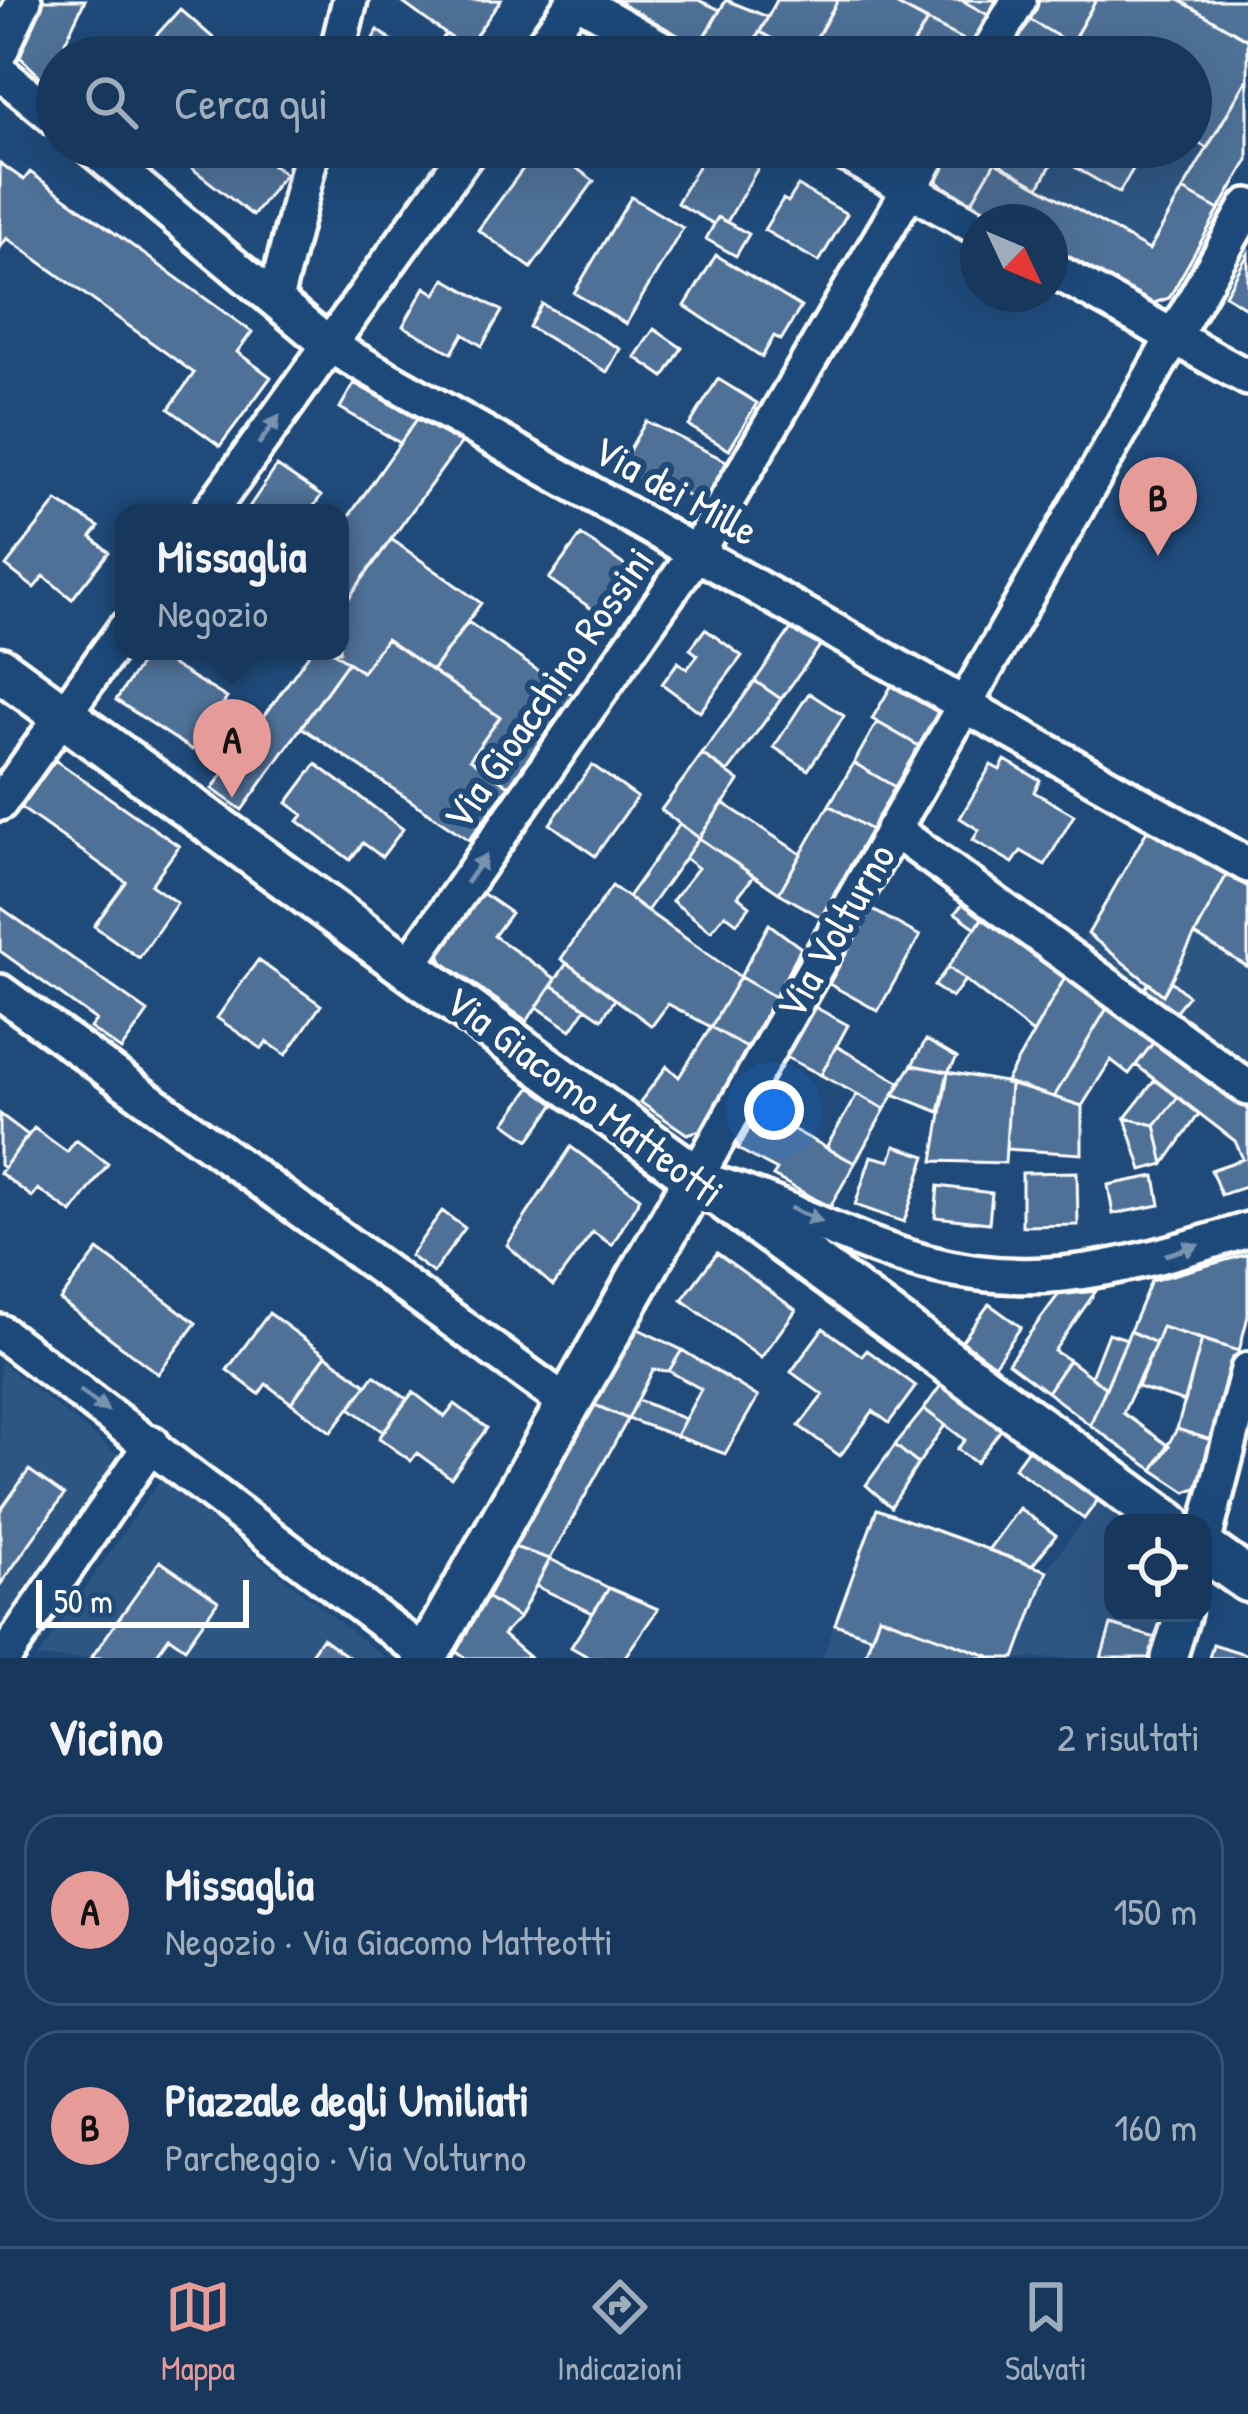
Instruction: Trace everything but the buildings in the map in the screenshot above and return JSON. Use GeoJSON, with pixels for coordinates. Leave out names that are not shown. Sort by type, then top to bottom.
{"type":"FeatureCollection","features":[{"type":"Feature","properties":{"kind":"street"},"geometry":{"type":"LineString","coordinates":[[0,52],[24,0]]}},
{"type":"Feature","properties":{"kind":"street"},"geometry":{"type":"LineString","coordinates":[[341,36],[350,0]]}},
{"type":"Feature","properties":{"kind":"street"},"geometry":{"type":"LineString","coordinates":[[549,36],[576,0],[640,36]]}},
{"type":"Feature","properties":{"kind":"street"},"geometry":{"type":"LineString","coordinates":[[998,36],[1019,0]]}},
{"type":"Feature","properties":{"kind":"street"},"geometry":{"type":"LineString","coordinates":[[0,72],[36,102]]}},
{"type":"Feature","properties":{"kind":"street","name":"Via dei Mille"},"geometry":{"type":"LineString","coordinates":[[116,168],[330,346],[1248,865]]}},
{"type":"Feature","properties":{"kind":"street"},"geometry":{"type":"LineString","coordinates":[[275,300],[308,168]]}},
{"type":"Feature","properties":{"kind":"street"},"geometry":{"type":"LineString","coordinates":[[216,504],[456,168]]}},
{"type":"Feature","properties":{"kind":"street"},"geometry":{"type":"LineString","coordinates":[[871,168],[960,218]]}},
{"type":"Feature","properties":{"kind":"street","name":"Via Gioacchino Rossini"},"geometry":{"type":"LineString","coordinates":[[409,965],[696,553],[922,168]]}},
{"type":"Feature","properties":{"kind":"street","name":"Via Volturno"},"geometry":{"type":"LineString","coordinates":[[427,1657],[963,702],[1248,206]]}},
{"type":"Feature","properties":{"kind":"street"},"geometry":{"type":"LineString","coordinates":[[1068,278],[1248,378]]}},
{"type":"Feature","properties":{"kind":"street"},"geometry":{"type":"LineString","coordinates":[[0,803],[115,642]]}},
{"type":"Feature","properties":{"kind":"street","name":"Via Giacomo Matteotti"},"geometry":{"type":"LineString","coordinates":[[0,669],[1157,1514]]}},
{"type":"Feature","properties":{"kind":"street"},"geometry":{"type":"LineString","coordinates":[[893,829],[1248,1088]]}},
{"type":"Feature","properties":{"kind":"street"},"geometry":{"type":"LineString","coordinates":[[0,992],[568,1404]]}},
{"type":"Feature","properties":{"kind":"street"},"geometry":{"type":"LineString","coordinates":[[695,1178],[764,1196],[874,1246],[944,1268],[998,1276],[1093,1274],[1248,1230]]}},
{"type":"Feature","properties":{"kind":"street"},"geometry":{"type":"LineString","coordinates":[[0,1332],[152,1443],[427,1657]]}},
{"type":"Feature","properties":{"kind":"street"},"geometry":{"type":"LineString","coordinates":[[1211,1514],[1248,1370]]}},
{"type":"Feature","properties":{"kind":"street"},"geometry":{"type":"LineString","coordinates":[[4,1658],[152,1443]]}},
{"type":"Feature","properties":{"kind":"street"},"geometry":{"type":"LineString","coordinates":[[1212,1553],[1248,1580]]}},
{"type":"Feature","properties":{"kind":"street"},"geometry":{"type":"LineString","coordinates":[[1169,1658],[1180,1622]]}},
{"type":"Feature","properties":{"kind":"shaded area"},"geometry":{"type":"Polygon","coordinates":[[[1248,0],[1248,160],[1169,298],[1145,306],[1068,261],[1068,204],[968,204],[942,189],[935,177],[940,168],[1212,168],[1212,36],[1248,0]]]}},
{"type":"Feature","properties":{"kind":"shaded area"},"geometry":{"type":"Polygon","coordinates":[[[1148,829],[1248,887],[1248,1067],[1082,941],[1148,829]]]}},
{"type":"Feature","properties":{"kind":"shaded area"},"geometry":{"type":"Polygon","coordinates":[[[0,1362],[121,1457],[0,1635],[0,1362]]]}},
{"type":"Feature","properties":{"kind":"shaded area"},"geometry":{"type":"Polygon","coordinates":[[[160,1480],[385,1658],[37,1658],[160,1480]]]}},
{"type":"Feature","properties":{"kind":"shaded area"},"geometry":{"type":"Polygon","coordinates":[[[1103,1493],[1130,1514],[1104,1514],[1104,1622],[1160,1622],[1150,1658],[822,1658],[877,1509],[1046,1571],[1103,1493]]]}},
{"type":"Feature","properties":{"kind":"place","name":"Piazzale degli Umiliati"},"geometry":{"type":"Point","coordinates":[1158,556]}},
{"type":"Feature","properties":{"kind":"place","name":"Missaglia"},"geometry":{"type":"Point","coordinates":[232,798]}}]}
